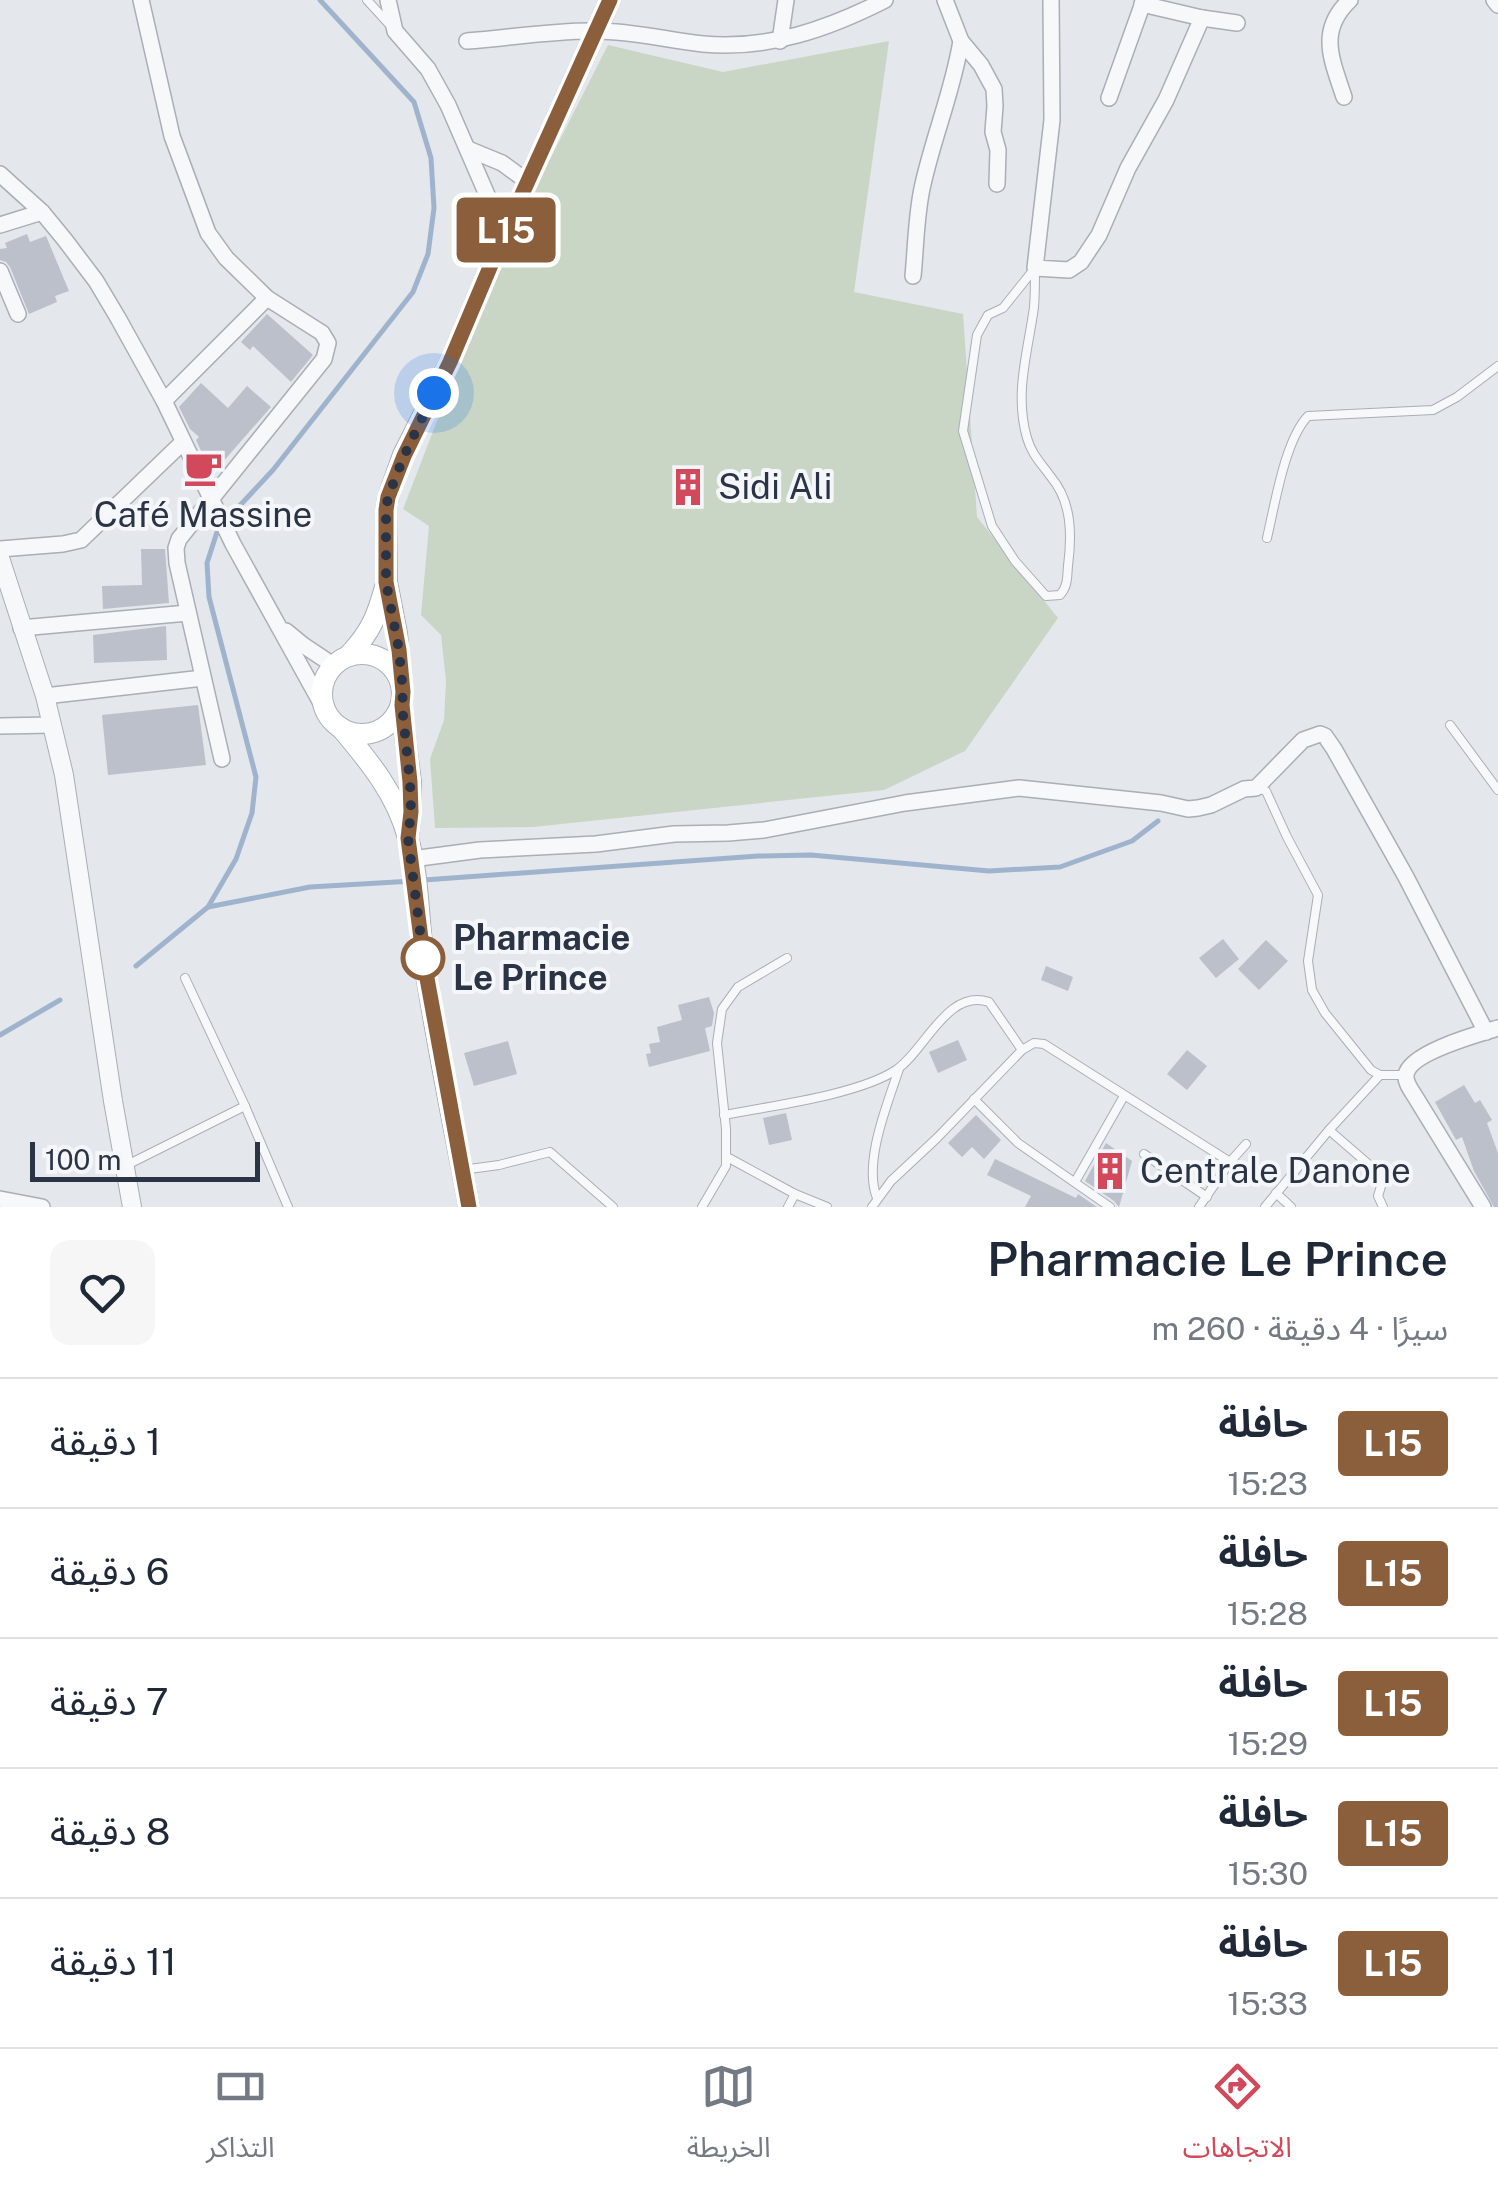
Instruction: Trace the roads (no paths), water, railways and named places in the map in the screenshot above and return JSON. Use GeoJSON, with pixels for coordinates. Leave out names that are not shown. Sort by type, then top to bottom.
{"type":"FeatureCollection","features":[{"type":"Feature","properties":{"kind":"main road"},"geometry":{"type":"LineString","coordinates":[[400,680],[397,633],[386,582],[388,497],[610,0]]}},
{"type":"Feature","properties":{"kind":"main road"},"geometry":{"type":"LineString","coordinates":[[386,582],[374,623],[326,675],[322,700],[326,712],[371,763],[394,800],[412,858]]}},
{"type":"Feature","properties":{"kind":"main road"},"geometry":{"type":"LineString","coordinates":[[341,660],[360,653],[380,657],[396,670],[403,692],[412,858],[424,962],[469,1207]]}},
{"type":"Feature","properties":{"kind":"main road"},"geometry":{"type":"LineString","coordinates":[[341,728],[352,733],[377,732],[388,726],[402,705]]}},
{"type":"Feature","properties":{"kind":"street"},"geometry":{"type":"LineString","coordinates":[[141,0],[165,111],[200,215],[216,247],[267,298],[328,340],[324,359],[179,539],[176,548],[222,759]]}},
{"type":"Feature","properties":{"kind":"street"},"geometry":{"type":"LineString","coordinates":[[388,0],[396,31],[436,82],[504,234]]}},
{"type":"Feature","properties":{"kind":"street"},"geometry":{"type":"LineString","coordinates":[[780,41],[786,0]]}},
{"type":"Feature","properties":{"kind":"street"},"geometry":{"type":"LineString","coordinates":[[467,41],[595,31],[708,44],[780,41],[828,26],[885,0]]}},
{"type":"Feature","properties":{"kind":"street"},"geometry":{"type":"LineString","coordinates":[[945,0],[961,42],[981,65],[994,89],[996,184]]}},
{"type":"Feature","properties":{"kind":"street"},"geometry":{"type":"LineString","coordinates":[[1051,0],[1052,120],[1035,268],[1069,270],[1081,262],[1099,235],[1128,168],[1166,100],[1202,18]]}},
{"type":"Feature","properties":{"kind":"street"},"geometry":{"type":"LineString","coordinates":[[1344,97],[1332,58],[1330,33],[1335,16],[1350,0]]}},
{"type":"Feature","properties":{"kind":"street"},"geometry":{"type":"LineString","coordinates":[[1109,98],[1143,2],[1238,23]]}},
{"type":"Feature","properties":{"kind":"street"},"geometry":{"type":"LineString","coordinates":[[912,276],[922,187],[954,82],[961,42]]}},
{"type":"Feature","properties":{"kind":"street"},"geometry":{"type":"LineString","coordinates":[[468,149],[502,164],[528,182]]}},
{"type":"Feature","properties":{"kind":"street"},"geometry":{"type":"LineString","coordinates":[[0,174],[42,212],[96,282],[164,401],[211,502],[326,712]]}},
{"type":"Feature","properties":{"kind":"street"},"geometry":{"type":"LineString","coordinates":[[0,225],[42,212]]}},
{"type":"Feature","properties":{"kind":"street"},"geometry":{"type":"LineString","coordinates":[[0,271],[18,314]]}},
{"type":"Feature","properties":{"kind":"street"},"geometry":{"type":"LineString","coordinates":[[164,401],[267,298]]}},
{"type":"Feature","properties":{"kind":"street"},"geometry":{"type":"LineString","coordinates":[[0,549],[81,540],[182,444]]}},
{"type":"Feature","properties":{"kind":"street"},"geometry":{"type":"LineString","coordinates":[[0,558],[45,696],[73,821],[132,1207]]}},
{"type":"Feature","properties":{"kind":"street"},"geometry":{"type":"LineString","coordinates":[[21,628],[188,613]]}},
{"type":"Feature","properties":{"kind":"street"},"geometry":{"type":"LineString","coordinates":[[275,621],[303,645],[341,660]]}},
{"type":"Feature","properties":{"kind":"street"},"geometry":{"type":"LineString","coordinates":[[45,696],[203,678]]}},
{"type":"Feature","properties":{"kind":"street"},"geometry":{"type":"LineString","coordinates":[[0,726],[52,725]]}},
{"type":"Feature","properties":{"kind":"street"},"geometry":{"type":"LineString","coordinates":[[412,858],[674,834],[764,830],[905,803],[1018,788],[1161,802],[1188,809],[1212,805],[1256,788],[1303,740],[1317,734],[1325,736],[1492,1030],[1423,1055],[1411,1064],[1406,1075],[1483,1207]]}},
{"type":"Feature","properties":{"kind":"street"},"geometry":{"type":"LineString","coordinates":[[0,1198],[42,1207]]}},
{"type":"Feature","properties":{"kind":"lane"},"geometry":{"type":"LineString","coordinates":[[367,0],[396,31]]}},
{"type":"Feature","properties":{"kind":"lane"},"geometry":{"type":"LineString","coordinates":[[1035,268],[1021,412],[1034,458],[1054,479],[1069,513],[1066,588],[1060,594],[1046,596],[1015,562],[992,526],[964,431],[977,335],[988,315],[1003,308],[1035,268]]}},
{"type":"Feature","properties":{"kind":"lane"},"geometry":{"type":"LineString","coordinates":[[1268,538],[1298,426],[1308,416],[1433,410],[1498,366]]}},
{"type":"Feature","properties":{"kind":"lane"},"geometry":{"type":"LineString","coordinates":[[1450,724],[1498,790]]}},
{"type":"Feature","properties":{"kind":"lane"},"geometry":{"type":"LineString","coordinates":[[1256,788],[1266,790],[1318,895],[1308,961],[1312,990],[1325,1013],[1371,1070],[1380,1075],[1406,1075]]}},
{"type":"Feature","properties":{"kind":"lane"},"geometry":{"type":"LineString","coordinates":[[702,1207],[724,1172],[727,1156],[717,1042],[722,1010],[738,987],[786,958]]}},
{"type":"Feature","properties":{"kind":"lane"},"geometry":{"type":"LineString","coordinates":[[185,978],[288,1207]]}},
{"type":"Feature","properties":{"kind":"lane"},"geometry":{"type":"LineString","coordinates":[[724,1115],[880,1079],[899,1069],[954,1007],[977,999],[990,1002],[1022,1050]]}},
{"type":"Feature","properties":{"kind":"lane"},"geometry":{"type":"LineString","coordinates":[[874,1203],[1022,1050],[1034,1043],[1044,1044],[1230,1162]]}},
{"type":"Feature","properties":{"kind":"lane"},"geometry":{"type":"LineString","coordinates":[[874,1203],[871,1169],[899,1069]]}},
{"type":"Feature","properties":{"kind":"lane"},"geometry":{"type":"LineString","coordinates":[[1265,1207],[1380,1075]]}},
{"type":"Feature","properties":{"kind":"lane"},"geometry":{"type":"LineString","coordinates":[[1075,1182],[1124,1096]]}},
{"type":"Feature","properties":{"kind":"lane"},"geometry":{"type":"LineString","coordinates":[[974,1099],[1018,1143],[1110,1207]]}},
{"type":"Feature","properties":{"kind":"lane"},"geometry":{"type":"LineString","coordinates":[[125,1166],[245,1106]]}},
{"type":"Feature","properties":{"kind":"lane"},"geometry":{"type":"LineString","coordinates":[[1329,1130],[1382,1175],[1378,1196],[1383,1207]]}},
{"type":"Feature","properties":{"kind":"lane"},"geometry":{"type":"LineString","coordinates":[[1199,1207],[1246,1144]]}},
{"type":"Feature","properties":{"kind":"lane"},"geometry":{"type":"LineString","coordinates":[[462,1170],[550,1152],[613,1207]]}},
{"type":"Feature","properties":{"kind":"lane"},"geometry":{"type":"LineString","coordinates":[[1144,1154],[1206,1197]]}},
{"type":"Feature","properties":{"kind":"lane"},"geometry":{"type":"LineString","coordinates":[[727,1156],[795,1194],[828,1207]]}},
{"type":"Feature","properties":{"kind":"lane"},"geometry":{"type":"LineString","coordinates":[[1276,1193],[1292,1207]]}},
{"type":"Feature","properties":{"kind":"lane"},"geometry":{"type":"LineString","coordinates":[[788,1207],[795,1194]]}},
{"type":"Feature","properties":{"kind":"waterway"},"geometry":{"type":"LineString","coordinates":[[136,966],[208,907],[236,859],[252,813],[256,777],[209,597],[207,563],[218,529],[273,470],[413,292],[428,254],[434,208],[431,158],[414,102],[320,0]]}},
{"type":"Feature","properties":{"kind":"waterway"},"geometry":{"type":"LineString","coordinates":[[424,880],[758,856],[811,855],[989,871],[1060,867],[1132,841],[1158,821]]}},
{"type":"Feature","properties":{"kind":"waterway"},"geometry":{"type":"LineString","coordinates":[[208,907],[310,887],[413,881]]}},
{"type":"Feature","properties":{"kind":"waterway"},"geometry":{"type":"LineString","coordinates":[[0,1035],[60,1000]]}},
{"type":"Feature","properties":{"kind":"place","name":"Café Massine"},"geometry":{"type":"Point","coordinates":[203,468]}},
{"type":"Feature","properties":{"kind":"place","name":"Sidi Ali"},"geometry":{"type":"Point","coordinates":[688,487]}},
{"type":"Feature","properties":{"kind":"place","name":"Pharmacie Le Prince"},"geometry":{"type":"Point","coordinates":[423,958]}},
{"type":"Feature","properties":{"kind":"place","name":"Centrale Danone"},"geometry":{"type":"Point","coordinates":[1110,1171]}}]}
